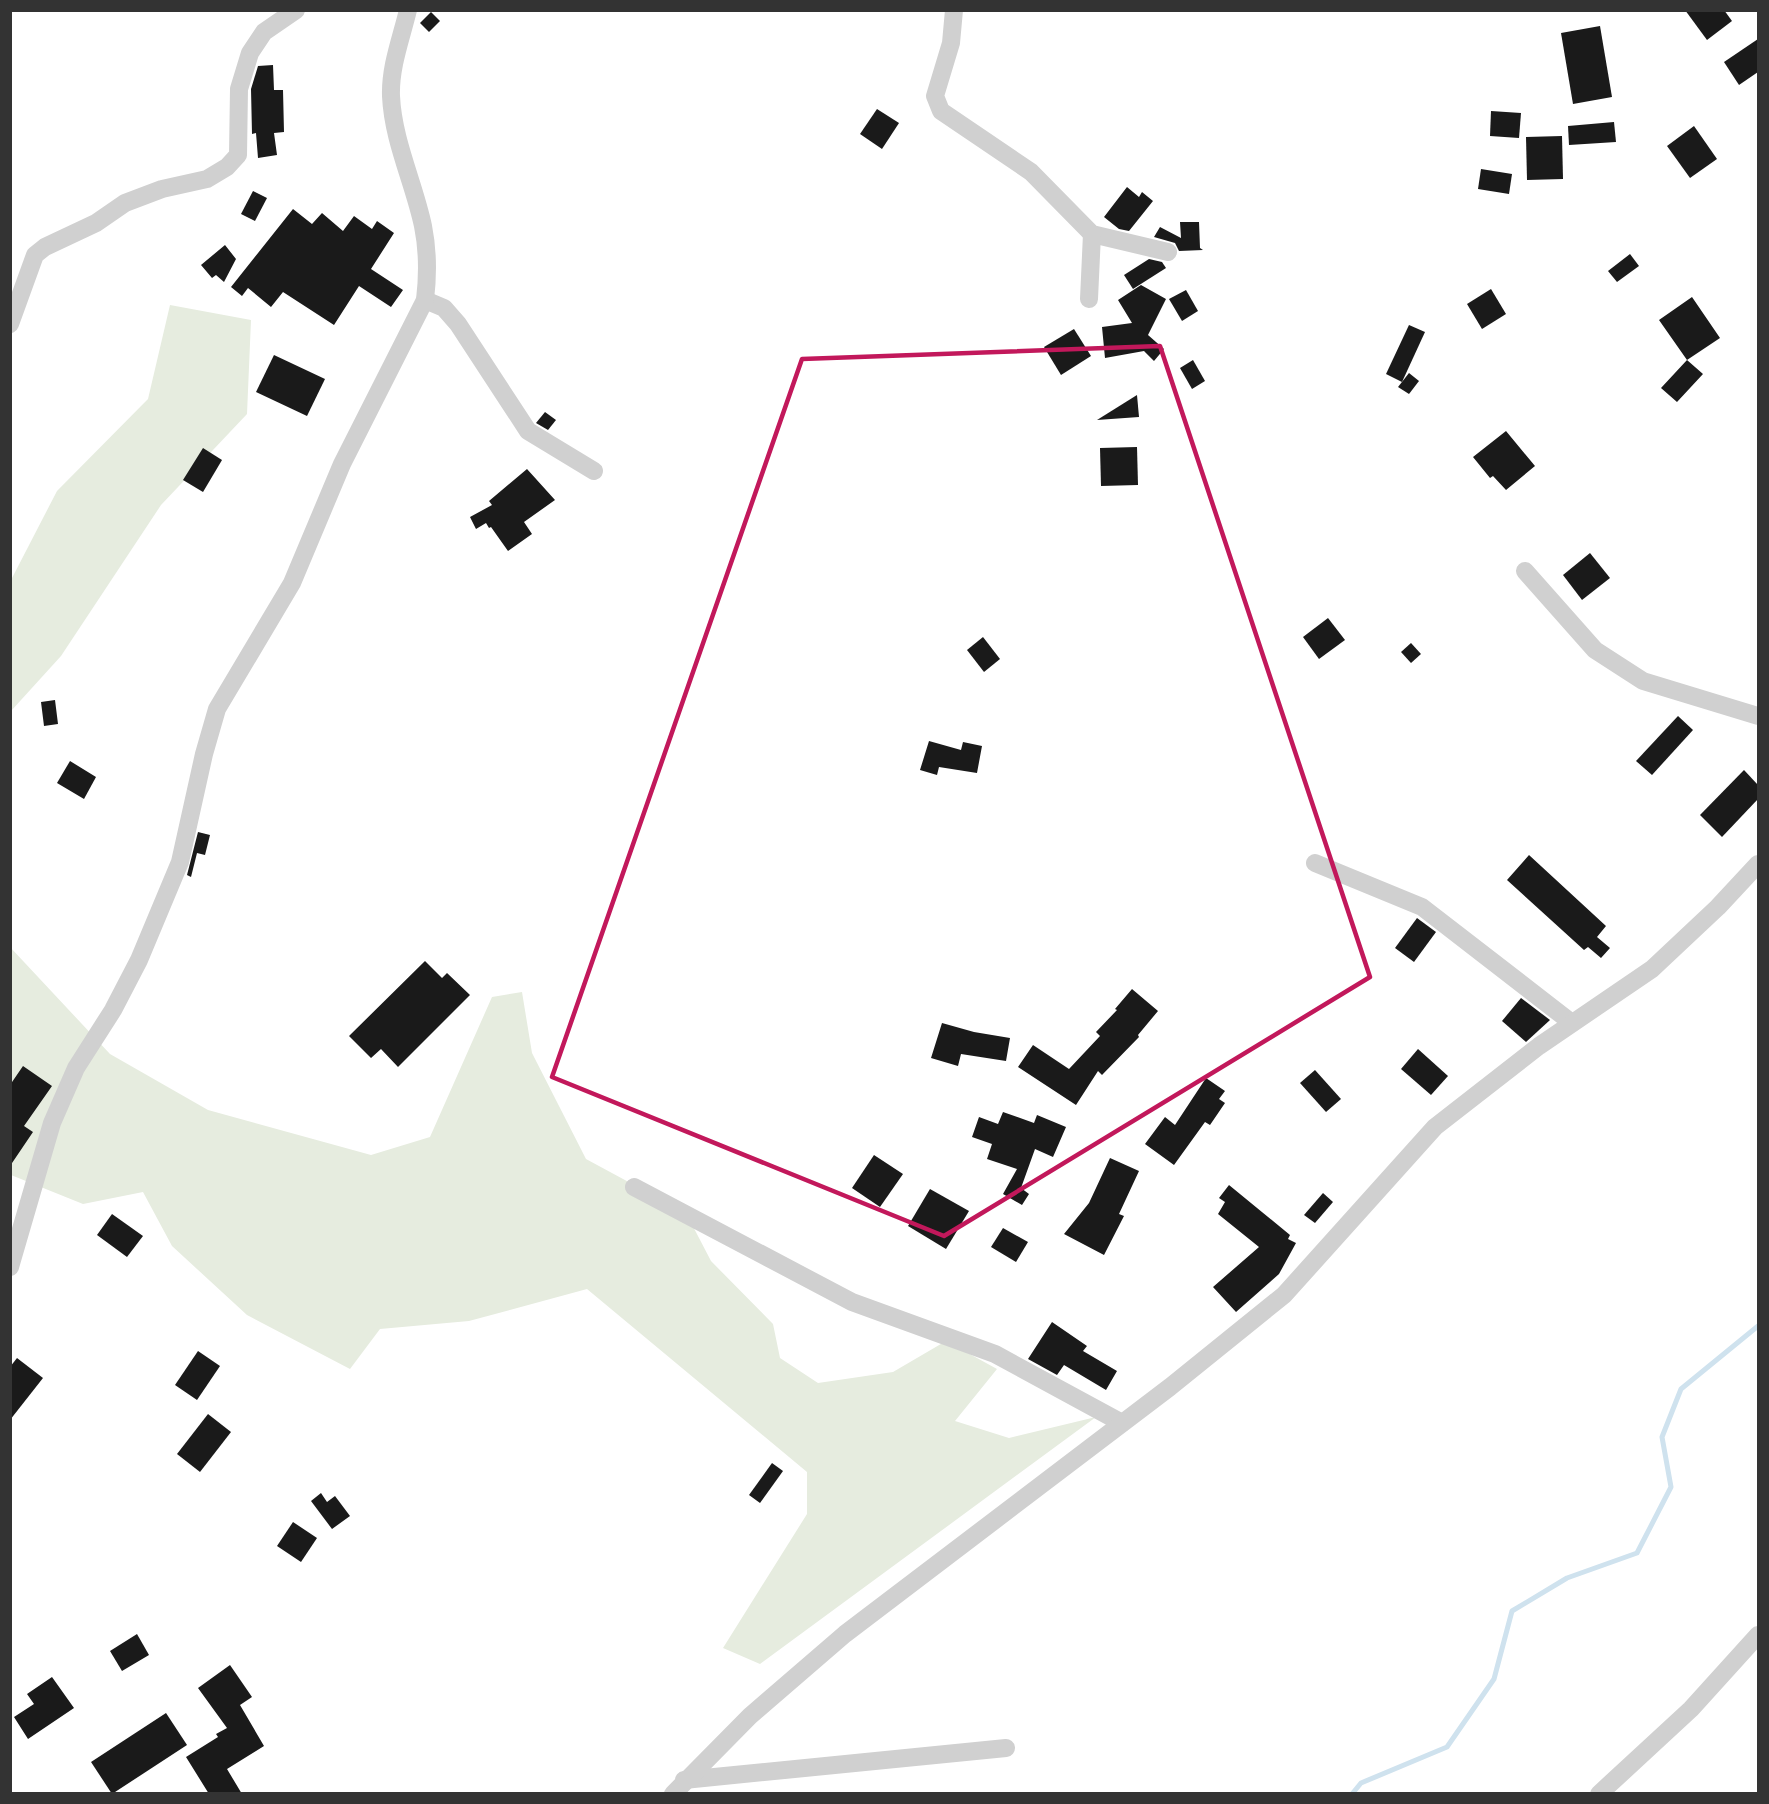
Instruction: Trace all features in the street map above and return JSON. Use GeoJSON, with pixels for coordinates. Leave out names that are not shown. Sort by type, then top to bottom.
{"type":"FeatureCollection","features":[{"type":"Feature","properties":{"kind":"street"},"geometry":{"type":"LineString","coordinates":[[10,324],[35,255],[45,247],[96,223],[125,203],[162,189],[207,179],[227,167],[238,155],[239,89],[250,53],[264,32],[296,10]]}},
{"type":"Feature","properties":{"kind":"street"},"geometry":{"type":"LineString","coordinates":[[10,1267],[52,1123],[76,1068],[113,1010],[139,960],[180,862],[204,754],[217,709],[292,584],[342,464],[425,300],[428,276],[423,226],[399,141],[391,98],[392,73],[408,10]]}},
{"type":"Feature","properties":{"kind":"street"},"geometry":{"type":"LineString","coordinates":[[954,10],[951,43],[935,96],[941,111],[1031,172],[1092,234],[1168,252]]}},
{"type":"Feature","properties":{"kind":"street"},"geometry":{"type":"LineString","coordinates":[[1089,299],[1092,234]]}},
{"type":"Feature","properties":{"kind":"street"},"geometry":{"type":"LineString","coordinates":[[425,300],[444,308],[458,324],[528,431],[594,471]]}},
{"type":"Feature","properties":{"kind":"street"},"geometry":{"type":"LineString","coordinates":[[1525,571],[1595,650],[1643,681],[1758,716]]}},
{"type":"Feature","properties":{"kind":"street"},"geometry":{"type":"LineString","coordinates":[[1315,863],[1422,907],[1572,1023]]}},
{"type":"Feature","properties":{"kind":"street"},"geometry":{"type":"LineString","coordinates":[[679,1787],[750,1716],[845,1634],[1122,1423],[1284,1295],[1435,1127],[1572,1023],[1652,969],[1718,907],[1758,864]]}},
{"type":"Feature","properties":{"kind":"street"},"geometry":{"type":"LineString","coordinates":[[633,1187],[852,1302],[995,1354],[1122,1423]]}},
{"type":"Feature","properties":{"kind":"street"},"geometry":{"type":"LineString","coordinates":[[1599,1794],[1691,1709],[1758,1635]]}},
{"type":"Feature","properties":{"kind":"street"},"geometry":{"type":"LineString","coordinates":[[679,1787],[1006,1748]]}},
{"type":"Feature","properties":{"kind":"highlighted area"},"geometry":{"type":"Polygon","coordinates":[[[1160,346],[1370,977],[944,1236],[552,1077],[802,359],[1160,346]]]}},
{"type":"Feature","properties":{"kind":"shaded area"},"geometry":{"type":"Polygon","coordinates":[[[170,305],[251,320],[247,414],[161,505],[61,656],[11,711],[11,580],[57,491],[148,399],[170,305]]]}},
{"type":"Feature","properties":{"kind":"shaded area"},"geometry":{"type":"Polygon","coordinates":[[[10,947],[110,1054],[208,1110],[371,1155],[430,1137],[492,997],[522,992],[532,1053],[586,1159],[686,1213],[711,1261],[773,1324],[780,1358],[818,1383],[893,1372],[946,1341],[997,1369],[955,1421],[1009,1438],[1096,1417],[760,1664],[723,1648],[807,1514],[807,1472],[587,1289],[469,1321],[380,1329],[350,1369],[247,1315],[172,1246],[143,1192],[83,1204],[11,1175],[10,947]]]}},
{"type":"Feature","properties":{"kind":"building"},"geometry":{"type":"Polygon","coordinates":[[[1685,10],[1724,10],[1732,21],[1707,40],[1685,10]]]}},
{"type":"Feature","properties":{"kind":"building"},"geometry":{"type":"Polygon","coordinates":[[[431,12],[440,21],[429,32],[420,23],[431,12]]]}},
{"type":"Feature","properties":{"kind":"building"},"geometry":{"type":"Polygon","coordinates":[[[1600,26],[1612,97],[1573,104],[1561,33],[1600,26]]]}},
{"type":"Feature","properties":{"kind":"building"},"geometry":{"type":"Polygon","coordinates":[[[1758,39],[1758,72],[1739,85],[1724,62],[1758,39]]]}},
{"type":"Feature","properties":{"kind":"building"},"geometry":{"type":"Polygon","coordinates":[[[273,65],[274,90],[283,90],[284,132],[274,133],[277,155],[258,158],[256,133],[252,134],[251,89],[258,66],[273,65]]]}},
{"type":"Feature","properties":{"kind":"building"},"geometry":{"type":"Polygon","coordinates":[[[877,109],[899,123],[882,149],[860,134],[877,109]]]}},
{"type":"Feature","properties":{"kind":"building"},"geometry":{"type":"Polygon","coordinates":[[[1491,111],[1521,113],[1519,138],[1490,136],[1491,111]]]}},
{"type":"Feature","properties":{"kind":"building"},"geometry":{"type":"Polygon","coordinates":[[[1614,122],[1616,142],[1569,145],[1568,126],[1614,122]]]}},
{"type":"Feature","properties":{"kind":"building"},"geometry":{"type":"Polygon","coordinates":[[[1694,126],[1717,159],[1690,178],[1667,146],[1694,126]]]}},
{"type":"Feature","properties":{"kind":"building"},"geometry":{"type":"Polygon","coordinates":[[[1562,136],[1563,179],[1527,180],[1526,137],[1562,136]]]}},
{"type":"Feature","properties":{"kind":"building"},"geometry":{"type":"Polygon","coordinates":[[[1481,169],[1512,174],[1509,194],[1478,189],[1481,169]]]}},
{"type":"Feature","properties":{"kind":"building"},"geometry":{"type":"Polygon","coordinates":[[[1127,187],[1139,197],[1142,192],[1153,201],[1129,231],[1119,229],[1104,217],[1127,187]]]}},
{"type":"Feature","properties":{"kind":"building"},"geometry":{"type":"Polygon","coordinates":[[[253,191],[267,198],[255,221],[241,214],[253,191]]]}},
{"type":"Feature","properties":{"kind":"building"},"geometry":{"type":"Polygon","coordinates":[[[293,209],[312,224],[322,213],[343,231],[354,216],[372,229],[377,221],[394,233],[371,269],[403,290],[391,307],[359,286],[334,325],[283,292],[271,307],[248,288],[242,296],[231,287],[293,209]]]}},
{"type":"Feature","properties":{"kind":"building"},"geometry":{"type":"Polygon","coordinates":[[[1180,222],[1199,222],[1200,248],[1203,250],[1179,251],[1175,243],[1154,237],[1160,227],[1181,238],[1180,222]]]}},
{"type":"Feature","properties":{"kind":"building"},"geometry":{"type":"Polygon","coordinates":[[[225,245],[236,259],[224,282],[216,275],[212,278],[201,265],[225,245]]]}},
{"type":"Feature","properties":{"kind":"building"},"geometry":{"type":"Polygon","coordinates":[[[1630,254],[1639,266],[1617,282],[1608,271],[1630,254]]]}},
{"type":"Feature","properties":{"kind":"building"},"geometry":{"type":"Polygon","coordinates":[[[1149,259],[1162,262],[1166,268],[1133,289],[1124,275],[1149,259]]]}},
{"type":"Feature","properties":{"kind":"building"},"geometry":{"type":"Polygon","coordinates":[[[1141,285],[1166,299],[1148,335],[1164,349],[1154,361],[1144,351],[1105,358],[1102,327],[1132,323],[1118,300],[1141,285]]]}},
{"type":"Feature","properties":{"kind":"building"},"geometry":{"type":"Polygon","coordinates":[[[1491,289],[1506,314],[1482,329],[1467,304],[1491,289]]]}},
{"type":"Feature","properties":{"kind":"building"},"geometry":{"type":"Polygon","coordinates":[[[1186,290],[1198,311],[1182,321],[1169,299],[1186,290]]]}},
{"type":"Feature","properties":{"kind":"building"},"geometry":{"type":"Polygon","coordinates":[[[1692,297],[1720,338],[1687,360],[1659,320],[1692,297]]]}},
{"type":"Feature","properties":{"kind":"building"},"geometry":{"type":"Polygon","coordinates":[[[1409,325],[1425,332],[1402,382],[1386,374],[1409,325]]]}},
{"type":"Feature","properties":{"kind":"building"},"geometry":{"type":"Polygon","coordinates":[[[1074,329],[1091,356],[1061,375],[1044,347],[1074,329]]]}},
{"type":"Feature","properties":{"kind":"building"},"geometry":{"type":"Polygon","coordinates":[[[274,355],[325,379],[307,416],[256,392],[274,355]]]}},
{"type":"Feature","properties":{"kind":"building"},"geometry":{"type":"Polygon","coordinates":[[[1193,360],[1205,381],[1192,389],[1180,368],[1193,360]]]}},
{"type":"Feature","properties":{"kind":"building"},"geometry":{"type":"Polygon","coordinates":[[[1687,360],[1703,374],[1677,402],[1661,388],[1687,360]]]}},
{"type":"Feature","properties":{"kind":"building"},"geometry":{"type":"Polygon","coordinates":[[[1409,373],[1419,381],[1409,394],[1398,387],[1409,373]]]}},
{"type":"Feature","properties":{"kind":"building"},"geometry":{"type":"Polygon","coordinates":[[[1137,395],[1139,417],[1097,420],[1137,395]]]}},
{"type":"Feature","properties":{"kind":"building"},"geometry":{"type":"Polygon","coordinates":[[[545,412],[556,420],[548,430],[536,423],[545,412]]]}},
{"type":"Feature","properties":{"kind":"building"},"geometry":{"type":"Polygon","coordinates":[[[1506,431],[1535,466],[1506,490],[1493,476],[1490,478],[1473,457],[1506,431]]]}},
{"type":"Feature","properties":{"kind":"building"},"geometry":{"type":"Polygon","coordinates":[[[1137,447],[1138,485],[1101,486],[1100,448],[1137,447]]]}},
{"type":"Feature","properties":{"kind":"building"},"geometry":{"type":"Polygon","coordinates":[[[203,448],[222,460],[203,492],[183,480],[203,448]]]}},
{"type":"Feature","properties":{"kind":"building"},"geometry":{"type":"Polygon","coordinates":[[[527,469],[555,500],[524,522],[532,534],[508,551],[491,527],[489,528],[486,523],[476,529],[470,517],[492,505],[489,501],[527,469]]]}},
{"type":"Feature","properties":{"kind":"building"},"geometry":{"type":"Polygon","coordinates":[[[1590,553],[1610,578],[1582,600],[1563,575],[1590,553]]]}},
{"type":"Feature","properties":{"kind":"building"},"geometry":{"type":"Polygon","coordinates":[[[1328,618],[1345,640],[1319,659],[1303,637],[1328,618]]]}},
{"type":"Feature","properties":{"kind":"building"},"geometry":{"type":"Polygon","coordinates":[[[983,637],[1000,659],[984,672],[967,650],[983,637]]]}},
{"type":"Feature","properties":{"kind":"building"},"geometry":{"type":"Polygon","coordinates":[[[1411,643],[1421,654],[1411,663],[1401,652],[1411,643]]]}},
{"type":"Feature","properties":{"kind":"building"},"geometry":{"type":"Polygon","coordinates":[[[55,700],[58,724],[44,726],[41,702],[55,700]]]}},
{"type":"Feature","properties":{"kind":"building"},"geometry":{"type":"Polygon","coordinates":[[[1678,716],[1693,730],[1652,775],[1636,761],[1678,716]]]}},
{"type":"Feature","properties":{"kind":"building"},"geometry":{"type":"Polygon","coordinates":[[[929,741],[961,750],[963,742],[982,746],[977,773],[939,767],[937,775],[920,770],[929,741]]]}},
{"type":"Feature","properties":{"kind":"building"},"geometry":{"type":"Polygon","coordinates":[[[70,761],[96,777],[84,799],[57,783],[70,761]]]}},
{"type":"Feature","properties":{"kind":"building"},"geometry":{"type":"Polygon","coordinates":[[[1744,770],[1758,785],[1758,799],[1722,837],[1700,815],[1744,770]]]}},
{"type":"Feature","properties":{"kind":"building"},"geometry":{"type":"Polygon","coordinates":[[[198,832],[210,835],[205,855],[197,853],[191,877],[187,875],[198,832]]]}},
{"type":"Feature","properties":{"kind":"building"},"geometry":{"type":"Polygon","coordinates":[[[1529,855],[1606,926],[1597,937],[1610,948],[1601,958],[1588,947],[1584,950],[1507,880],[1529,855]]]}},
{"type":"Feature","properties":{"kind":"building"},"geometry":{"type":"Polygon","coordinates":[[[1417,918],[1436,932],[1414,962],[1395,948],[1417,918]]]}},
{"type":"Feature","properties":{"kind":"building"},"geometry":{"type":"Polygon","coordinates":[[[425,961],[442,978],[447,973],[470,995],[398,1067],[381,1049],[371,1058],[349,1036],[425,961]]]}},
{"type":"Feature","properties":{"kind":"building"},"geometry":{"type":"Polygon","coordinates":[[[1132,989],[1158,1011],[1138,1035],[1139,1037],[1102,1075],[1098,1071],[1076,1105],[1018,1067],[1033,1045],[1069,1069],[1100,1036],[1096,1032],[1117,1010],[1115,1009],[1132,989]]]}},
{"type":"Feature","properties":{"kind":"building"},"geometry":{"type":"Polygon","coordinates":[[[1521,998],[1550,1020],[1526,1042],[1502,1021],[1521,998]]]}},
{"type":"Feature","properties":{"kind":"building"},"geometry":{"type":"Polygon","coordinates":[[[942,1023],[974,1032],[1010,1038],[1006,1061],[961,1054],[958,1066],[931,1058],[942,1023]]]}},
{"type":"Feature","properties":{"kind":"building"},"geometry":{"type":"Polygon","coordinates":[[[1418,1049],[1448,1076],[1431,1095],[1401,1069],[1418,1049]]]}},
{"type":"Feature","properties":{"kind":"building"},"geometry":{"type":"Polygon","coordinates":[[[23,1066],[52,1086],[24,1126],[33,1132],[10,1166],[10,1085],[23,1066]]]}},
{"type":"Feature","properties":{"kind":"building"},"geometry":{"type":"Polygon","coordinates":[[[1315,1070],[1341,1099],[1326,1112],[1300,1083],[1315,1070]]]}},
{"type":"Feature","properties":{"kind":"building"},"geometry":{"type":"Polygon","coordinates":[[[1206,1078],[1225,1091],[1219,1099],[1225,1103],[1210,1125],[1205,1122],[1174,1165],[1145,1144],[1165,1117],[1175,1125],[1206,1078]]]}},
{"type":"Feature","properties":{"kind":"building"},"geometry":{"type":"Polygon","coordinates":[[[1003,1112],[1034,1123],[1037,1115],[1066,1127],[1053,1157],[1035,1149],[1021,1188],[1029,1194],[1022,1205],[1003,1194],[1017,1169],[987,1159],[992,1144],[972,1137],[979,1117],[998,1124],[1003,1112]]]}},
{"type":"Feature","properties":{"kind":"building"},"geometry":{"type":"Polygon","coordinates":[[[874,1155],[903,1174],[880,1207],[852,1188],[874,1155]]]}},
{"type":"Feature","properties":{"kind":"building"},"geometry":{"type":"Polygon","coordinates":[[[1110,1158],[1139,1171],[1119,1214],[1124,1216],[1104,1255],[1064,1234],[1089,1203],[1110,1158]]]}},
{"type":"Feature","properties":{"kind":"building"},"geometry":{"type":"Polygon","coordinates":[[[1229,1185],[1290,1235],[1288,1239],[1296,1243],[1279,1274],[1236,1312],[1213,1287],[1259,1247],[1218,1214],[1225,1202],[1219,1198],[1229,1185]]]}},
{"type":"Feature","properties":{"kind":"building"},"geometry":{"type":"Polygon","coordinates":[[[930,1189],[969,1211],[946,1249],[908,1226],[930,1189]]]}},
{"type":"Feature","properties":{"kind":"building"},"geometry":{"type":"Polygon","coordinates":[[[1323,1193],[1333,1202],[1315,1223],[1304,1215],[1323,1193]]]}},
{"type":"Feature","properties":{"kind":"building"},"geometry":{"type":"Polygon","coordinates":[[[112,1214],[143,1236],[127,1257],[97,1235],[112,1214]]]}},
{"type":"Feature","properties":{"kind":"building"},"geometry":{"type":"Polygon","coordinates":[[[1003,1228],[1028,1242],[1016,1262],[991,1247],[1003,1228]]]}},
{"type":"Feature","properties":{"kind":"building"},"geometry":{"type":"Polygon","coordinates":[[[1052,1322],[1087,1346],[1083,1351],[1117,1371],[1106,1390],[1064,1365],[1057,1375],[1028,1359],[1052,1322]]]}},
{"type":"Feature","properties":{"kind":"building"},"geometry":{"type":"Polygon","coordinates":[[[198,1351],[220,1366],[197,1400],[175,1385],[198,1351]]]}},
{"type":"Feature","properties":{"kind":"building"},"geometry":{"type":"Polygon","coordinates":[[[17,1358],[43,1378],[10,1420],[10,1367],[17,1358]]]}},
{"type":"Feature","properties":{"kind":"building"},"geometry":{"type":"Polygon","coordinates":[[[208,1414],[231,1432],[200,1472],[177,1454],[208,1414]]]}},
{"type":"Feature","properties":{"kind":"building"},"geometry":{"type":"Polygon","coordinates":[[[772,1463],[783,1471],[760,1503],[749,1495],[772,1463]]]}},
{"type":"Feature","properties":{"kind":"building"},"geometry":{"type":"Polygon","coordinates":[[[321,1493],[327,1502],[335,1496],[350,1516],[332,1529],[311,1501],[321,1493]]]}},
{"type":"Feature","properties":{"kind":"building"},"geometry":{"type":"Polygon","coordinates":[[[293,1522],[317,1538],[301,1562],[277,1546],[293,1522]]]}},
{"type":"Feature","properties":{"kind":"building"},"geometry":{"type":"Polygon","coordinates":[[[137,1634],[149,1655],[122,1671],[110,1651],[137,1634]]]}},
{"type":"Feature","properties":{"kind":"building"},"geometry":{"type":"Polygon","coordinates":[[[230,1665],[252,1697],[240,1705],[264,1746],[227,1769],[242,1794],[209,1794],[186,1757],[218,1737],[216,1734],[227,1728],[198,1688],[230,1665]]]}},
{"type":"Feature","properties":{"kind":"building"},"geometry":{"type":"Polygon","coordinates":[[[52,1677],[74,1708],[28,1739],[14,1717],[34,1704],[27,1694],[52,1677]]]}},
{"type":"Feature","properties":{"kind":"building"},"geometry":{"type":"Polygon","coordinates":[[[166,1713],[187,1745],[112,1794],[91,1762],[166,1713]]]}},
{"type":"Feature","properties":{"kind":"waterway"},"geometry":{"type":"LineString","coordinates":[[1352,1794],[1361,1783],[1447,1747],[1494,1679],[1512,1611],[1567,1578],[1637,1553],[1671,1487],[1662,1437],[1681,1389],[1758,1326]]}}]}
